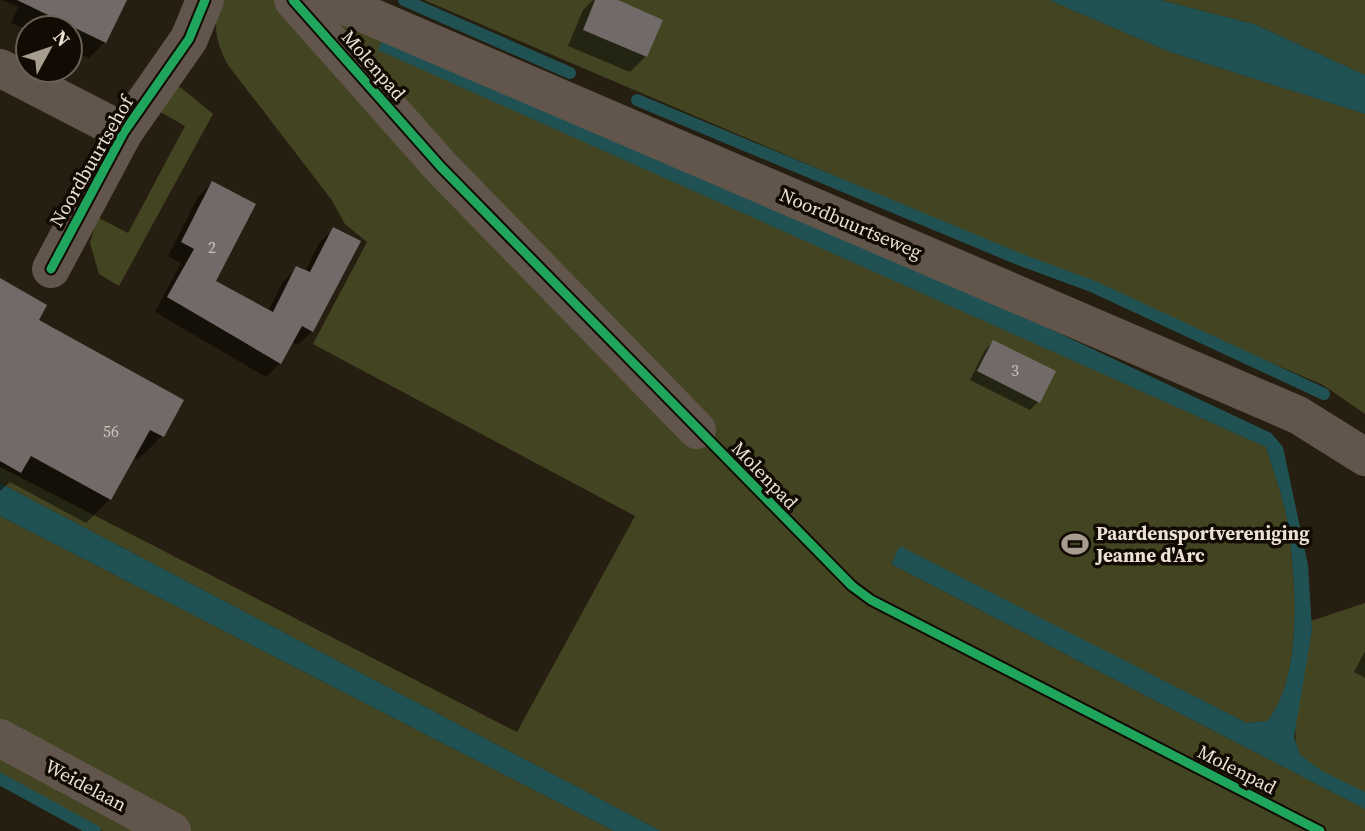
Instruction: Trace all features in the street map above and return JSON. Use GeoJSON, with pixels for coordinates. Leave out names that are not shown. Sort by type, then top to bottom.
{"type":"FeatureCollection","features":[{"type":"Feature","properties":{"kind":"street","name":"Noordbuurtsehof"},"geometry":{"type":"LineString","coordinates":[[51,269],[124,132],[189,39],[205,0]]}},
{"type":"Feature","properties":{"kind":"street","name":"Molenpad"},"geometry":{"type":"LineString","coordinates":[[293,0],[441,167],[696,430]]}},
{"type":"Feature","properties":{"kind":"street","name":"Noordbuurtseweg"},"geometry":{"type":"LineString","coordinates":[[332,0],[1298,415],[1365,457]]}},
{"type":"Feature","properties":{"kind":"street","name":"Noordbuurtsehof"},"geometry":{"type":"LineString","coordinates":[[0,68],[124,132]]}},
{"type":"Feature","properties":{"kind":"street","name":"Weidelaan"},"geometry":{"type":"LineString","coordinates":[[0,738],[172,831]]}},
{"type":"Feature","properties":{"kind":"green space"},"geometry":{"type":"Polygon","coordinates":[[[225,0],[316,0],[385,34],[379,50],[1266,447],[1287,520],[1294,596],[1292,653],[1287,679],[1279,702],[1267,721],[1247,723],[900,547],[891,564],[1365,809],[1365,831],[661,831],[0,483],[0,467],[517,732],[635,516],[313,344],[367,242],[345,224],[331,199],[228,65],[216,32],[217,15],[225,0]]]}},
{"type":"Feature","properties":{"kind":"green space"},"geometry":{"type":"Polygon","coordinates":[[[424,0],[1049,0],[1170,52],[1365,114],[1365,414],[1323,385],[424,0]]]}},
{"type":"Feature","properties":{"kind":"green space"},"geometry":{"type":"Polygon","coordinates":[[[1160,0],[1365,0],[1365,75],[1254,24],[1160,0]]]}},
{"type":"Feature","properties":{"kind":"green space"},"geometry":{"type":"Polygon","coordinates":[[[180,87],[213,114],[119,286],[99,274],[90,243],[97,217],[128,233],[185,126],[155,109],[164,93],[180,87]]]}},
{"type":"Feature","properties":{"kind":"green space"},"geometry":{"type":"Polygon","coordinates":[[[0,516],[614,831],[103,831],[0,775],[0,516]]]}},
{"type":"Feature","properties":{"kind":"green space"},"geometry":{"type":"Polygon","coordinates":[[[1365,603],[1365,792],[1320,772],[1305,760],[1299,753],[1295,729],[1312,630],[1311,621],[1365,603]]]}},
{"type":"Feature","properties":{"kind":"water"},"geometry":{"type":"Polygon","coordinates":[[[1049,0],[1160,0],[1254,24],[1365,75],[1365,114],[1170,52],[1049,0]]]}},
{"type":"Feature","properties":{"kind":"water"},"geometry":{"type":"Polygon","coordinates":[[[385,34],[995,303],[1271,433],[1283,447],[1308,565],[1312,630],[1294,737],[1300,755],[1322,771],[1365,792],[1365,809],[891,564],[900,546],[1247,723],[1267,721],[1279,702],[1287,679],[1292,653],[1294,596],[1287,520],[1266,447],[378,50],[385,34]]]}},
{"type":"Feature","properties":{"kind":"water"},"geometry":{"type":"Polygon","coordinates":[[[0,483],[661,831],[614,831],[0,516],[0,483]]]}},
{"type":"Feature","properties":{"kind":"building"},"geometry":{"type":"Polygon","coordinates":[[[17,0],[127,0],[106,43],[84,32],[84,14],[46,14],[17,0]]]}},
{"type":"Feature","properties":{"kind":"building"},"geometry":{"type":"Polygon","coordinates":[[[595,0],[618,0],[663,20],[647,57],[583,30],[595,0]]]}},
{"type":"Feature","properties":{"kind":"building"},"geometry":{"type":"Polygon","coordinates":[[[212,181],[256,204],[216,281],[273,312],[296,266],[310,272],[333,227],[361,241],[313,332],[302,326],[281,364],[167,297],[194,249],[181,242],[212,181]]]}},
{"type":"Feature","properties":{"kind":"building"},"geometry":{"type":"Polygon","coordinates":[[[0,278],[47,305],[39,320],[184,400],[164,437],[150,430],[111,500],[31,456],[21,473],[0,461],[0,278]]]}},
{"type":"Feature","properties":{"kind":"building"},"geometry":{"type":"Polygon","coordinates":[[[993,340],[1056,371],[1040,403],[977,371],[993,340]]]}},
{"type":"Feature","properties":{"kind":"waterway"},"geometry":{"type":"LineString","coordinates":[[404,0],[570,73]]}},
{"type":"Feature","properties":{"kind":"waterway"},"geometry":{"type":"LineString","coordinates":[[637,100],[1016,258],[1094,287],[1324,394]]}},
{"type":"Feature","properties":{"kind":"waterway"},"geometry":{"type":"LineString","coordinates":[[0,779],[95,831]]}},
{"type":"Feature","properties":{"kind":"cycle path"},"geometry":{"type":"LineString","coordinates":[[51,269],[124,132],[189,39],[205,0]]}},
{"type":"Feature","properties":{"kind":"cycle path"},"geometry":{"type":"LineString","coordinates":[[293,0],[441,167],[852,586],[871,600],[1320,831]]}},
{"type":"Feature","properties":{"kind":"place","name":"Paardensportvereniging Jeanne d'Arc"},"geometry":{"type":"Point","coordinates":[1075,544]}}]}
